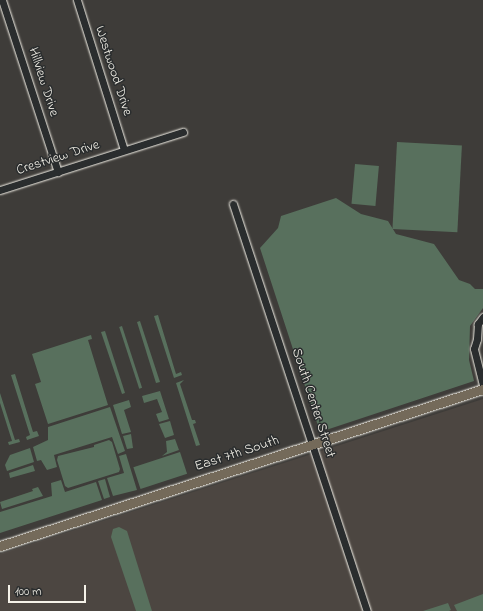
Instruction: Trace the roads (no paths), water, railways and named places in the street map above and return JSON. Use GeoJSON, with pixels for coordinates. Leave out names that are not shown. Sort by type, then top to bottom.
{"type":"FeatureCollection","features":[{"type":"Feature","properties":{"kind":"main road","name":"East 7th South"},"geometry":{"type":"LineString","coordinates":[[0,546],[483,388]]}},
{"type":"Feature","properties":{"kind":"street","name":"Hillview Drive"},"geometry":{"type":"LineString","coordinates":[[2,0],[58,172]]}},
{"type":"Feature","properties":{"kind":"street","name":"Westwood Drive"},"geometry":{"type":"LineString","coordinates":[[77,0],[124,150]]}},
{"type":"Feature","properties":{"kind":"street","name":"Crestview Drive"},"geometry":{"type":"LineString","coordinates":[[0,190],[183,132]]}},
{"type":"Feature","properties":{"kind":"street","name":"South Center Street"},"geometry":{"type":"LineString","coordinates":[[233,204],[314,444],[367,611]]}},
{"type":"Feature","properties":{"kind":"street"},"geometry":{"type":"LineString","coordinates":[[483,316],[478,324],[477,340],[474,349],[480,364],[483,388]]}}]}
